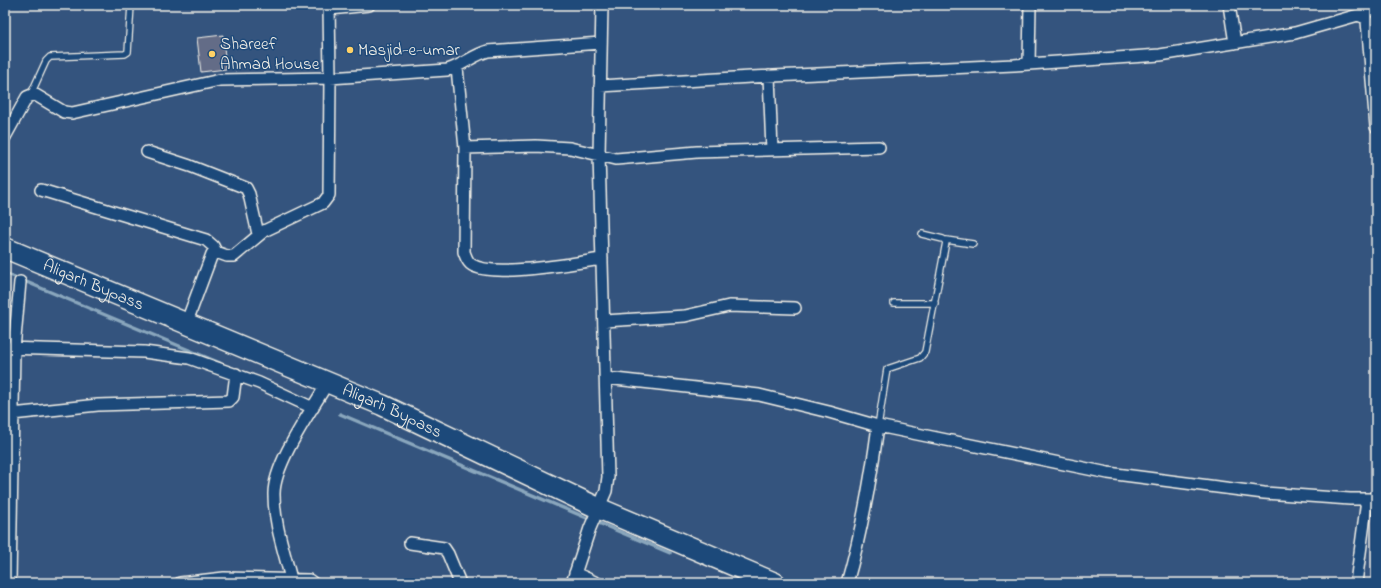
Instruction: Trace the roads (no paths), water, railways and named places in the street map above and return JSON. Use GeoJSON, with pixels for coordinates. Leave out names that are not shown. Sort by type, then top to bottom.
{"type":"FeatureCollection","features":[{"type":"Feature","properties":{"kind":"highway","name":"Aligarh Bypass"},"geometry":{"type":"LineString","coordinates":[[5,248],[382,405],[596,512],[775,583]]}},
{"type":"Feature","properties":{"kind":"street"},"geometry":{"type":"LineString","coordinates":[[216,252],[231,257],[258,234],[323,202],[328,195],[330,78],[329,7],[369,5]]}},
{"type":"Feature","properties":{"kind":"street"},"geometry":{"type":"LineString","coordinates":[[597,583],[573,578],[596,512],[606,491],[608,477],[599,156],[602,5]]}},
{"type":"Feature","properties":{"kind":"street"},"geometry":{"type":"LineString","coordinates":[[1029,64],[1030,5]]}},
{"type":"Feature","properties":{"kind":"street"},"geometry":{"type":"LineString","coordinates":[[1230,5],[1235,43]]}},
{"type":"Feature","properties":{"kind":"street"},"geometry":{"type":"LineString","coordinates":[[600,86],[769,76],[1029,64],[1160,55],[1295,33],[1362,16],[1376,6]]}},
{"type":"Feature","properties":{"kind":"street"},"geometry":{"type":"LineString","coordinates":[[1362,16],[1367,21],[1376,127]]}},
{"type":"Feature","properties":{"kind":"street"},"geometry":{"type":"LineString","coordinates":[[5,137],[30,94],[34,94],[68,114],[220,80],[330,78],[447,70],[457,68],[479,53],[488,51],[601,43]]}},
{"type":"Feature","properties":{"kind":"street"},"geometry":{"type":"LineString","coordinates":[[457,68],[465,148],[464,252],[470,264],[477,268],[497,270],[602,260]]}},
{"type":"Feature","properties":{"kind":"street"},"geometry":{"type":"LineString","coordinates":[[769,76],[772,150]]}},
{"type":"Feature","properties":{"kind":"street"},"geometry":{"type":"LineString","coordinates":[[465,148],[557,147],[583,150],[599,156],[616,159],[697,152],[879,147]]}},
{"type":"Feature","properties":{"kind":"street"},"geometry":{"type":"LineString","coordinates":[[147,152],[190,166],[246,188],[249,194],[258,234]]}},
{"type":"Feature","properties":{"kind":"street"},"geometry":{"type":"LineString","coordinates":[[41,190],[206,240],[214,246],[216,252]]}},
{"type":"Feature","properties":{"kind":"street"},"geometry":{"type":"LineString","coordinates":[[186,324],[212,254],[216,252]]}},
{"type":"Feature","properties":{"kind":"street"},"geometry":{"type":"LineString","coordinates":[[10,583],[12,414],[9,348],[20,282]]}},
{"type":"Feature","properties":{"kind":"street"},"geometry":{"type":"LineString","coordinates":[[604,321],[692,315],[729,306],[795,308]]}},
{"type":"Feature","properties":{"kind":"street"},"geometry":{"type":"LineString","coordinates":[[9,348],[144,352],[189,358],[272,388],[313,408]]}},
{"type":"Feature","properties":{"kind":"street"},"geometry":{"type":"LineString","coordinates":[[12,414],[98,405],[229,401],[233,397],[236,374]]}},
{"type":"Feature","properties":{"kind":"street"},"geometry":{"type":"LineString","coordinates":[[606,378],[759,396],[829,412],[878,426],[1108,473],[1264,493],[1371,500],[1356,583]]}},
{"type":"Feature","properties":{"kind":"street"},"geometry":{"type":"LineString","coordinates":[[291,579],[276,516],[274,494],[275,480],[280,463],[328,382]]}},
{"type":"Feature","properties":{"kind":"street"},"geometry":{"type":"LineString","coordinates":[[848,583],[856,554],[870,488],[878,426]]}},
{"type":"Feature","properties":{"kind":"street"},"geometry":{"type":"LineString","coordinates":[[410,543],[444,548],[460,583]]}},
{"type":"Feature","properties":{"kind":"street"},"geometry":{"type":"LineString","coordinates":[[180,583],[224,578],[309,580],[313,583]]}},
{"type":"Feature","properties":{"kind":"lane"},"geometry":{"type":"LineString","coordinates":[[30,94],[46,61],[50,58],[125,54],[128,52],[131,5]]}},
{"type":"Feature","properties":{"kind":"lane"},"geometry":{"type":"LineString","coordinates":[[922,234],[946,240],[973,244]]}},
{"type":"Feature","properties":{"kind":"lane"},"geometry":{"type":"LineString","coordinates":[[878,426],[885,372],[890,367],[920,358],[923,355],[935,303],[946,240]]}},
{"type":"Feature","properties":{"kind":"lane"},"geometry":{"type":"LineString","coordinates":[[894,303],[935,303]]}},
{"type":"Feature","properties":{"kind":"waterway"},"geometry":{"type":"LineString","coordinates":[[5,273],[220,363]]}},
{"type":"Feature","properties":{"kind":"waterway"},"geometry":{"type":"LineString","coordinates":[[340,414],[670,553]]}},
{"type":"Feature","properties":{"kind":"place","name":"Masjid-e-umar"},"geometry":{"type":"Point","coordinates":[350,50]}},
{"type":"Feature","properties":{"kind":"place","name":"Shareef Ahmad House"},"geometry":{"type":"Point","coordinates":[212,54]}}]}
